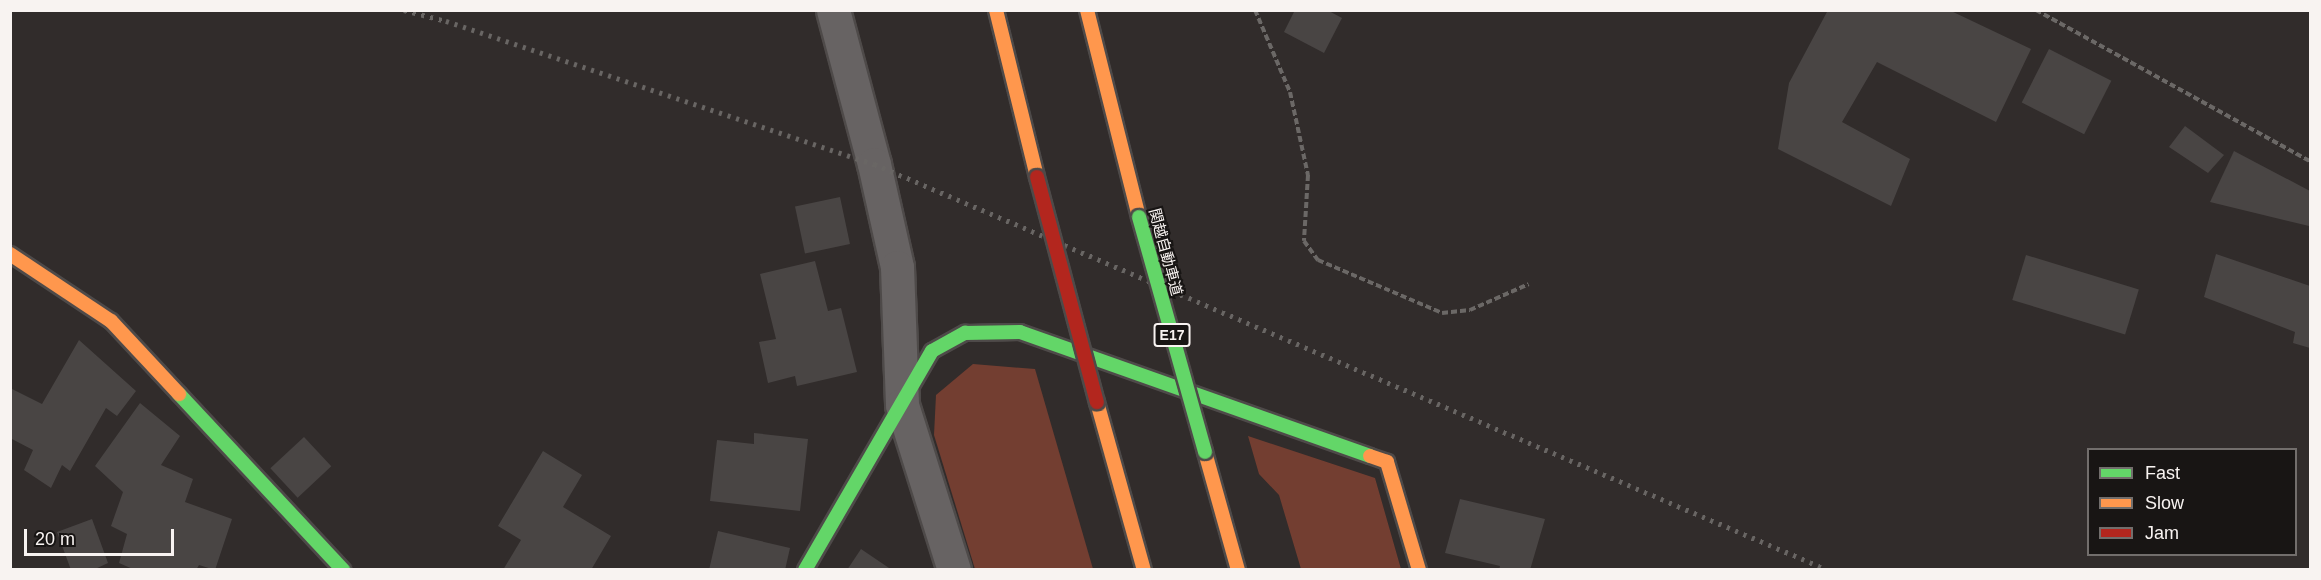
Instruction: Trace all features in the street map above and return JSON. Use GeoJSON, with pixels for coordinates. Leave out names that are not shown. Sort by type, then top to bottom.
{"type":"FeatureCollection","features":[{"type":"Feature","properties":{"kind":"main road"},"geometry":{"type":"LineString","coordinates":[[996,10],[1096,402],[1144,570]]}},
{"type":"Feature","properties":{"kind":"main road","name":"関越自動車道"},"geometry":{"type":"LineString","coordinates":[[1087,10],[1139,217],[1238,570]]}},
{"type":"Feature","properties":{"kind":"main road"},"geometry":{"type":"LineString","coordinates":[[10,254],[111,321],[342,570]]}},
{"type":"Feature","properties":{"kind":"main road"},"geometry":{"type":"LineString","coordinates":[[805,570],[932,351],[965,333],[1020,332],[1387,462],[1419,570]]}},
{"type":"Feature","properties":{"kind":"street"},"geometry":{"type":"LineString","coordinates":[[833,10],[874,164],[897,267],[902,405],[954,570]]}},
{"type":"Feature","properties":{"kind":"path"},"geometry":{"type":"LineString","coordinates":[[1255,10],[1290,92],[1308,174],[1304,241],[1318,260],[1442,313],[1470,310],[1529,284]]}},
{"type":"Feature","properties":{"kind":"path"},"geometry":{"type":"LineString","coordinates":[[2036,10],[2310,161]]}},
{"type":"Feature","properties":{"kind":"shaded area"},"geometry":{"type":"Polygon","coordinates":[[[973,364],[1035,369],[1093,569],[975,569],[934,435],[936,395],[973,364]]]}},
{"type":"Feature","properties":{"kind":"shaded area"},"geometry":{"type":"Polygon","coordinates":[[[1248,436],[1375,478],[1401,569],[1301,569],[1279,495],[1259,474],[1248,436]]]}},
{"type":"Feature","properties":{"kind":"building"},"geometry":{"type":"Polygon","coordinates":[[[1295,10],[1327,10],[1342,18],[1324,53],[1284,32],[1295,10]]]}},
{"type":"Feature","properties":{"kind":"building"},"geometry":{"type":"Polygon","coordinates":[[[1828,10],[1949,10],[2031,49],[1996,122],[1877,62],[1842,122],[1910,159],[1891,206],[1778,149],[1789,83],[1828,10]]]}},
{"type":"Feature","properties":{"kind":"building"},"geometry":{"type":"Polygon","coordinates":[[[2049,49],[2111,81],[2084,134],[2022,102],[2049,49]]]}},
{"type":"Feature","properties":{"kind":"building"},"geometry":{"type":"Polygon","coordinates":[[[2185,126],[2224,155],[2208,173],[2169,147],[2185,126]]]}},
{"type":"Feature","properties":{"kind":"building"},"geometry":{"type":"Polygon","coordinates":[[[2234,151],[2310,191],[2309,226],[2210,202],[2234,151]]]}},
{"type":"Feature","properties":{"kind":"building"},"geometry":{"type":"Polygon","coordinates":[[[840,197],[850,244],[805,254],[795,207],[840,197]]]}},
{"type":"Feature","properties":{"kind":"building"},"geometry":{"type":"Polygon","coordinates":[[[2216,254],[2310,286],[2310,348],[2293,343],[2295,332],[2204,297],[2216,254]]]}},
{"type":"Feature","properties":{"kind":"building"},"geometry":{"type":"Polygon","coordinates":[[[2026,255],[2139,289],[2125,334],[2012,300],[2026,255]]]}},
{"type":"Feature","properties":{"kind":"building"},"geometry":{"type":"Polygon","coordinates":[[[815,261],[828,311],[841,308],[857,372],[797,386],[795,376],[768,383],[759,342],[776,339],[760,274],[815,261]]]}},
{"type":"Feature","properties":{"kind":"building"},"geometry":{"type":"Polygon","coordinates":[[[79,340],[136,391],[117,416],[106,408],[70,471],[62,465],[51,488],[24,470],[33,450],[10,438],[10,388],[42,404],[79,340]]]}},
{"type":"Feature","properties":{"kind":"building"},"geometry":{"type":"Polygon","coordinates":[[[140,403],[180,436],[161,465],[193,479],[185,502],[232,519],[215,570],[199,565],[196,570],[135,570],[119,563],[127,534],[111,526],[123,492],[95,466],[140,403]]]}},
{"type":"Feature","properties":{"kind":"building"},"geometry":{"type":"Polygon","coordinates":[[[754,433],[808,439],[800,511],[710,501],[717,440],[754,444],[754,433]]]}},
{"type":"Feature","properties":{"kind":"building"},"geometry":{"type":"Polygon","coordinates":[[[304,437],[331,466],[298,498],[270,468],[304,437]]]}},
{"type":"Feature","properties":{"kind":"building"},"geometry":{"type":"Polygon","coordinates":[[[543,451],[582,475],[563,507],[611,536],[591,570],[503,570],[521,540],[498,526],[543,451]]]}},
{"type":"Feature","properties":{"kind":"building"},"geometry":{"type":"Polygon","coordinates":[[[1460,499],[1545,519],[1530,570],[1499,570],[1500,566],[1445,553],[1460,499]]]}},
{"type":"Feature","properties":{"kind":"building"},"geometry":{"type":"Polygon","coordinates":[[[92,519],[108,563],[93,570],[71,570],[57,532],[92,519]]]}},
{"type":"Feature","properties":{"kind":"building"},"geometry":{"type":"Polygon","coordinates":[[[718,531],[790,548],[785,570],[709,570],[718,531]]]}},
{"type":"Feature","properties":{"kind":"building"},"geometry":{"type":"Polygon","coordinates":[[[861,549],[892,570],[847,570],[861,549]]]}},
{"type":"Feature","properties":{"kind":"railway"},"geometry":{"type":"LineString","coordinates":[[404,10],[446,21],[874,164],[1828,570]]}},
{"type":"Feature","properties":{"kind":"traffic: fast"},"geometry":{"type":"LineString","coordinates":[[1139,217],[1205,452]]}},
{"type":"Feature","properties":{"kind":"traffic: fast"},"geometry":{"type":"LineString","coordinates":[[805,570],[932,351],[965,333],[1020,332],[1370,456]]}},
{"type":"Feature","properties":{"kind":"traffic: fast"},"geometry":{"type":"LineString","coordinates":[[179,394],[343,570]]}},
{"type":"Feature","properties":{"kind":"traffic: slow"},"geometry":{"type":"LineString","coordinates":[[996,10],[1037,177]]}},
{"type":"Feature","properties":{"kind":"traffic: slow"},"geometry":{"type":"LineString","coordinates":[[1087,10],[1139,217]]}},
{"type":"Feature","properties":{"kind":"traffic: slow"},"geometry":{"type":"LineString","coordinates":[[10,254],[111,321],[179,394]]}},
{"type":"Feature","properties":{"kind":"traffic: slow"},"geometry":{"type":"LineString","coordinates":[[1097,402],[1144,570]]}},
{"type":"Feature","properties":{"kind":"traffic: slow"},"geometry":{"type":"LineString","coordinates":[[1205,452],[1238,570]]}},
{"type":"Feature","properties":{"kind":"traffic: slow"},"geometry":{"type":"LineString","coordinates":[[1370,456],[1387,462],[1419,570]]}},
{"type":"Feature","properties":{"kind":"traffic: jam"},"geometry":{"type":"LineString","coordinates":[[1037,177],[1097,402]]}}]}
